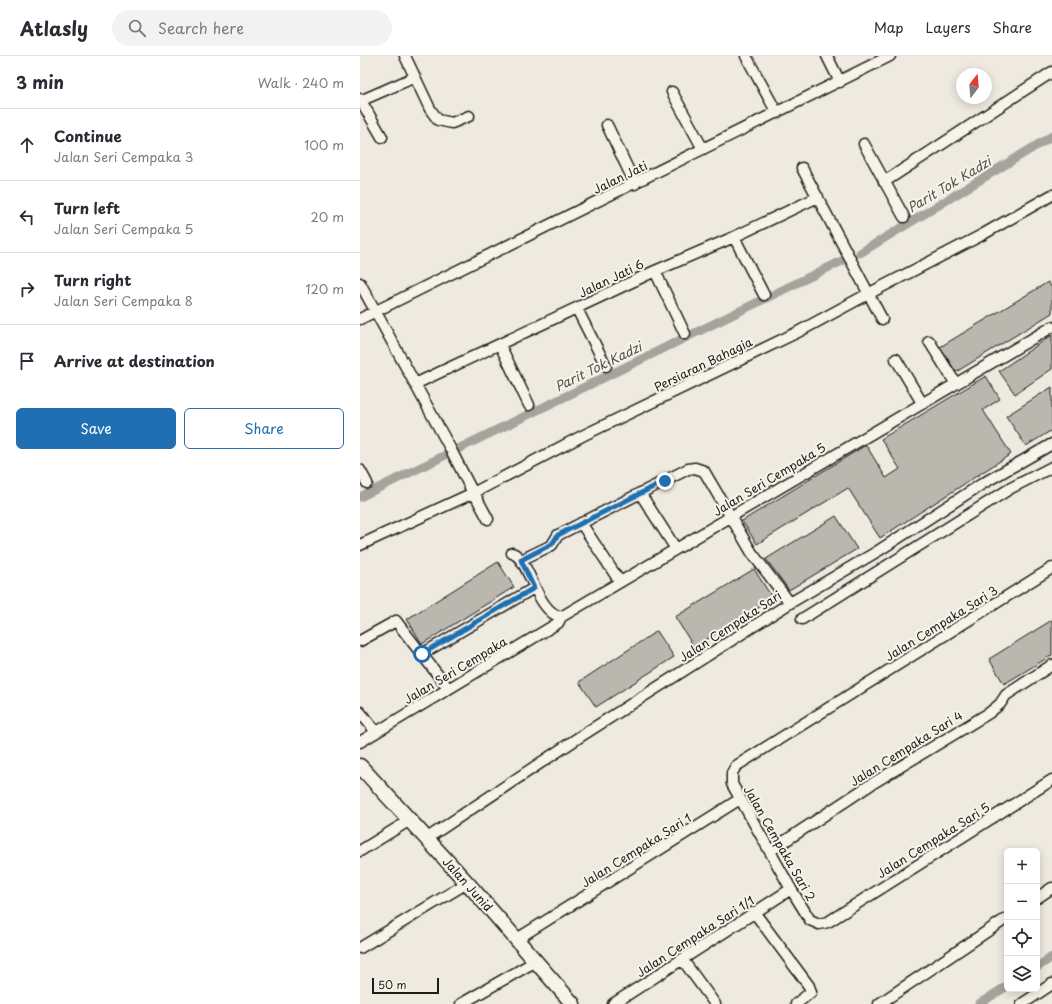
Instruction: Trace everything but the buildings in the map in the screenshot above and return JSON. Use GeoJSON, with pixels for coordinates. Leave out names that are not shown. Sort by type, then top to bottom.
{"type":"FeatureCollection","features":[{"type":"Feature","properties":{"kind":"street"},"geometry":{"type":"LineString","coordinates":[[405,56],[430,109],[438,120],[452,123],[469,116]]}},
{"type":"Feature","properties":{"kind":"street"},"geometry":{"type":"LineString","coordinates":[[746,56],[777,114]]}},
{"type":"Feature","properties":{"kind":"street"},"geometry":{"type":"LineString","coordinates":[[827,56],[840,82]]}},
{"type":"Feature","properties":{"kind":"street","name":"Jalan Jati"},"geometry":{"type":"LineString","coordinates":[[360,319],[703,149],[777,114],[890,56]]}},
{"type":"Feature","properties":{"kind":"street"},"geometry":{"type":"LineString","coordinates":[[884,182],[1052,72]]}},
{"type":"Feature","properties":{"kind":"street"},"geometry":{"type":"LineString","coordinates":[[382,136],[360,100],[415,77]]}},
{"type":"Feature","properties":{"kind":"street"},"geometry":{"type":"LineString","coordinates":[[672,92],[703,149]]}},
{"type":"Feature","properties":{"kind":"street"},"geometry":{"type":"LineString","coordinates":[[607,125],[635,184]]}},
{"type":"Feature","properties":{"kind":"street"},"geometry":{"type":"LineString","coordinates":[[864,144],[904,217]]}},
{"type":"Feature","properties":{"kind":"street"},"geometry":{"type":"LineString","coordinates":[[802,168],[882,319]]}},
{"type":"Feature","properties":{"kind":"street","name":"Persiaran Bahagia"},"geometry":{"type":"LineString","coordinates":[[360,545],[473,493],[582,436],[798,332],[980,236],[1052,195]]}},
{"type":"Feature","properties":{"kind":"street","name":"Jalan Jati 6"},"geometry":{"type":"LineString","coordinates":[[415,384],[655,271],[734,237],[818,197]]}},
{"type":"Feature","properties":{"kind":"street"},"geometry":{"type":"LineString","coordinates":[[734,237],[764,295]]}},
{"type":"Feature","properties":{"kind":"street"},"geometry":{"type":"LineString","coordinates":[[655,271],[685,334]]}},
{"type":"Feature","properties":{"kind":"street"},"geometry":{"type":"LineString","coordinates":[[360,283],[488,519]]}},
{"type":"Feature","properties":{"kind":"street"},"geometry":{"type":"LineString","coordinates":[[576,309],[606,366]]}},
{"type":"Feature","properties":{"kind":"street","name":"Jalan Seri Cempaka 5"},"geometry":{"type":"LineString","coordinates":[[561,617],[1052,327]]}},
{"type":"Feature","properties":{"kind":"street"},"geometry":{"type":"LineString","coordinates":[[929,341],[956,384]]}},
{"type":"Feature","properties":{"kind":"street"},"geometry":{"type":"LineString","coordinates":[[500,345],[529,404]]}},
{"type":"Feature","properties":{"kind":"street"},"geometry":{"type":"LineString","coordinates":[[896,359],[922,403]]}},
{"type":"Feature","properties":{"kind":"street","name":"Jalan Cempaka Sari"},"geometry":{"type":"LineString","coordinates":[[426,839],[581,736],[790,603],[878,551],[982,484],[1052,444]]}},
{"type":"Feature","properties":{"kind":"street"},"geometry":{"type":"LineString","coordinates":[[802,618],[1011,488],[1052,467]]}},
{"type":"Feature","properties":{"kind":"street"},"geometry":{"type":"LineString","coordinates":[[521,560],[552,544],[558,535],[688,469],[695,468],[704,471],[729,518],[752,553],[790,603]]}},
{"type":"Feature","properties":{"kind":"street"},"geometry":{"type":"LineString","coordinates":[[360,470],[367,483]]}},
{"type":"Feature","properties":{"kind":"street"},"geometry":{"type":"LineString","coordinates":[[640,493],[676,549]]}},
{"type":"Feature","properties":{"kind":"street"},"geometry":{"type":"LineString","coordinates":[[581,523],[620,582]]}},
{"type":"Feature","properties":{"kind":"street"},"geometry":{"type":"LineString","coordinates":[[512,553],[517,554],[521,560],[534,588],[550,612],[561,617]]}},
{"type":"Feature","properties":{"kind":"street","name":"Jalan Cempaka Sari 3"},"geometry":{"type":"LineString","coordinates":[[844,700],[1052,568]]}},
{"type":"Feature","properties":{"kind":"street"},"geometry":{"type":"LineString","coordinates":[[422,654],[534,588]]}},
{"type":"Feature","properties":{"kind":"street","name":"Jalan Seri Cempaka"},"geometry":{"type":"LineString","coordinates":[[360,742],[558,623],[561,617]]}},
{"type":"Feature","properties":{"kind":"street"},"geometry":{"type":"LineString","coordinates":[[360,641],[396,621],[448,688]]}},
{"type":"Feature","properties":{"kind":"street","name":"Jalan Cempaka Sari 4"},"geometry":{"type":"LineString","coordinates":[[770,851],[866,787],[989,713],[1000,704],[1006,695],[1052,665]]}},
{"type":"Feature","properties":{"kind":"street","name":"Jalan Cempaka Sari 2"},"geometry":{"type":"LineString","coordinates":[[828,922],[819,924],[810,920],[791,890],[732,784],[732,773],[736,766],[844,700]]}},
{"type":"Feature","properties":{"kind":"street"},"geometry":{"type":"LineString","coordinates":[[360,712],[376,732]]}},
{"type":"Feature","properties":{"kind":"street","name":"Jalan Junid"},"geometry":{"type":"LineString","coordinates":[[360,766],[467,883],[573,1004]]}},
{"type":"Feature","properties":{"kind":"street","name":"Jalan Cempaka Sari 5"},"geometry":{"type":"LineString","coordinates":[[828,922],[1052,780]]}},
{"type":"Feature","properties":{"kind":"street","name":"Jalan Cempaka Sari 1"},"geometry":{"type":"LineString","coordinates":[[517,939],[740,798]]}},
{"type":"Feature","properties":{"kind":"street"},"geometry":{"type":"LineString","coordinates":[[360,851],[410,820]]}},
{"type":"Feature","properties":{"kind":"street"},"geometry":{"type":"LineString","coordinates":[[360,948],[467,883]]}},
{"type":"Feature","properties":{"kind":"street"},"geometry":{"type":"LineString","coordinates":[[1040,896],[1052,888]]}},
{"type":"Feature","properties":{"kind":"street","name":"Jalan Cempaka Sari 1/1"},"geometry":{"type":"LineString","coordinates":[[614,1004],[754,912],[791,890]]}},
{"type":"Feature","properties":{"kind":"street"},"geometry":{"type":"LineString","coordinates":[[754,912],[810,986],[811,992],[796,1004]]}},
{"type":"Feature","properties":{"kind":"street"},"geometry":{"type":"LineString","coordinates":[[879,1004],[1004,920]]}},
{"type":"Feature","properties":{"kind":"street"},"geometry":{"type":"LineString","coordinates":[[682,959],[715,1004]]}},
{"type":"Feature","properties":{"kind":"street"},"geometry":{"type":"LineString","coordinates":[[461,1004],[536,961]]}},
{"type":"Feature","properties":{"kind":"street"},"geometry":{"type":"LineString","coordinates":[[1022,1004],[1052,984]]}},
{"type":"Feature","properties":{"kind":"waterway","name":"Parit Tok Kadzi"},"geometry":{"type":"LineString","coordinates":[[860,253],[1052,136]]}},
{"type":"Feature","properties":{"kind":"waterway","name":"Parit Tok Kadzi"},"geometry":{"type":"LineString","coordinates":[[360,497],[848,258]]}},
{"type":"Feature","properties":{"kind":"waterway"},"geometry":{"type":"LineString","coordinates":[[1040,965],[1052,957]]}},
{"type":"Feature","properties":{"kind":"waterway"},"geometry":{"type":"LineString","coordinates":[[979,1004],[1004,988]]}},
{"type":"Feature","properties":{"kind":"route"},"geometry":{"type":"LineString","coordinates":[[422,654],[534,588],[521,560],[552,544],[558,535],[665,481]]}}]}
